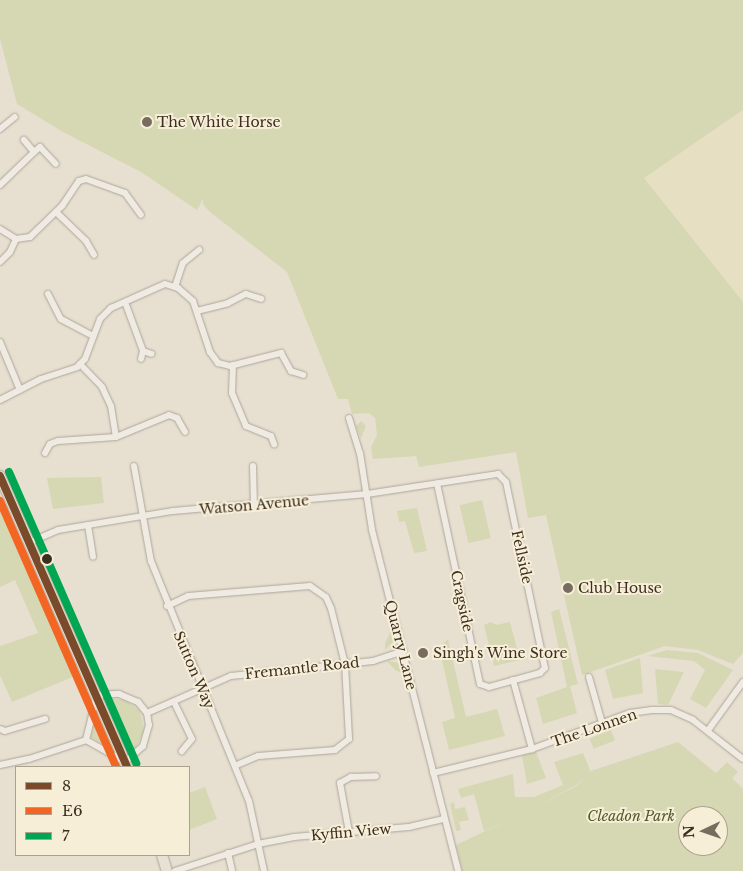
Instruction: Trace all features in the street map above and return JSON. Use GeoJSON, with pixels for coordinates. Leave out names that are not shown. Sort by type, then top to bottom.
{"type":"FeatureCollection","features":[{"type":"Feature","properties":{"kind":"main road"},"geometry":{"type":"LineString","coordinates":[[0,476],[126,764]]}},
{"type":"Feature","properties":{"kind":"main road"},"geometry":{"type":"LineString","coordinates":[[162,856],[168,871]]}},
{"type":"Feature","properties":{"kind":"street"},"geometry":{"type":"LineString","coordinates":[[0,129],[15,117]]}},
{"type":"Feature","properties":{"kind":"street"},"geometry":{"type":"LineString","coordinates":[[24,140],[34,152]]}},
{"type":"Feature","properties":{"kind":"street"},"geometry":{"type":"LineString","coordinates":[[0,185],[40,147],[56,164]]}},
{"type":"Feature","properties":{"kind":"street"},"geometry":{"type":"LineString","coordinates":[[0,229],[16,238],[30,237],[56,212],[80,181],[86,178],[125,193],[141,215]]}},
{"type":"Feature","properties":{"kind":"street"},"geometry":{"type":"LineString","coordinates":[[56,212],[86,241],[94,254]]}},
{"type":"Feature","properties":{"kind":"street"},"geometry":{"type":"LineString","coordinates":[[0,262],[10,252],[16,238]]}},
{"type":"Feature","properties":{"kind":"street"},"geometry":{"type":"LineString","coordinates":[[175,288],[183,263],[199,250]]}},
{"type":"Feature","properties":{"kind":"street"},"geometry":{"type":"LineString","coordinates":[[0,400],[80,364],[100,319],[111,308],[165,284],[175,288],[193,301],[210,352],[218,363],[233,365],[281,353],[291,370],[303,375]]}},
{"type":"Feature","properties":{"kind":"street"},"geometry":{"type":"LineString","coordinates":[[48,294],[61,319],[93,336]]}},
{"type":"Feature","properties":{"kind":"street"},"geometry":{"type":"LineString","coordinates":[[197,311],[228,303],[246,294],[261,298]]}},
{"type":"Feature","properties":{"kind":"street"},"geometry":{"type":"LineString","coordinates":[[125,302],[143,351],[141,359]]}},
{"type":"Feature","properties":{"kind":"street"},"geometry":{"type":"LineString","coordinates":[[0,342],[20,390]]}},
{"type":"Feature","properties":{"kind":"street"},"geometry":{"type":"LineString","coordinates":[[143,351],[152,354]]}},
{"type":"Feature","properties":{"kind":"street"},"geometry":{"type":"LineString","coordinates":[[80,364],[102,387],[111,406],[116,437]]}},
{"type":"Feature","properties":{"kind":"street"},"geometry":{"type":"LineString","coordinates":[[233,365],[232,393],[246,426],[271,436],[274,444]]}},
{"type":"Feature","properties":{"kind":"street"},"geometry":{"type":"LineString","coordinates":[[45,453],[50,444],[58,441],[116,437],[169,415],[178,418],[185,432]]}},
{"type":"Feature","properties":{"kind":"street","name":"Quarry Lane"},"geometry":{"type":"LineString","coordinates":[[349,418],[360,450],[372,530],[458,871]]}},
{"type":"Feature","properties":{"kind":"street","name":"Sutton Way"},"geometry":{"type":"LineString","coordinates":[[134,466],[151,561],[167,606],[249,801],[264,871]]}},
{"type":"Feature","properties":{"kind":"street"},"geometry":{"type":"LineString","coordinates":[[253,466],[254,506]]}},
{"type":"Feature","properties":{"kind":"street","name":"Fellside"},"geometry":{"type":"LineString","coordinates":[[437,484],[498,474],[506,482],[546,668],[513,680]]}},
{"type":"Feature","properties":{"kind":"street","name":"Watson Avenue"},"geometry":{"type":"LineString","coordinates":[[30,542],[58,530],[142,516],[367,494],[437,484]]}},
{"type":"Feature","properties":{"kind":"street","name":"Cragside"},"geometry":{"type":"LineString","coordinates":[[437,484],[480,684],[489,687],[513,680]]}},
{"type":"Feature","properties":{"kind":"street"},"geometry":{"type":"LineString","coordinates":[[88,525],[93,557]]}},
{"type":"Feature","properties":{"kind":"street"},"geometry":{"type":"LineString","coordinates":[[167,606],[188,596],[310,586],[326,597],[345,664],[350,730],[349,740],[335,750],[258,756],[235,766]]}},
{"type":"Feature","properties":{"kind":"street","name":"Fremantle Road"},"geometry":{"type":"LineString","coordinates":[[147,714],[231,676],[373,661],[403,651]]}},
{"type":"Feature","properties":{"kind":"street"},"geometry":{"type":"LineString","coordinates":[[589,677],[602,723]]}},
{"type":"Feature","properties":{"kind":"street"},"geometry":{"type":"LineString","coordinates":[[513,680],[532,749]]}},
{"type":"Feature","properties":{"kind":"street"},"geometry":{"type":"LineString","coordinates":[[709,729],[743,682]]}},
{"type":"Feature","properties":{"kind":"street"},"geometry":{"type":"LineString","coordinates":[[0,765],[29,759],[86,740],[126,764],[147,740],[147,714],[138,702],[128,696],[97,695],[86,740]]}},
{"type":"Feature","properties":{"kind":"street"},"geometry":{"type":"LineString","coordinates":[[174,702],[192,739],[182,751]]}},
{"type":"Feature","properties":{"kind":"street","name":"The Lonnen"},"geometry":{"type":"LineString","coordinates":[[433,773],[532,749],[630,713],[671,710],[709,729],[743,758]]}},
{"type":"Feature","properties":{"kind":"street"},"geometry":{"type":"LineString","coordinates":[[0,729],[5,730],[45,719]]}},
{"type":"Feature","properties":{"kind":"street"},"geometry":{"type":"LineString","coordinates":[[349,832],[340,783],[351,777],[376,776]]}},
{"type":"Feature","properties":{"kind":"street","name":"Kyffin View"},"geometry":{"type":"LineString","coordinates":[[175,871],[258,844],[349,832],[409,827],[444,819]]}},
{"type":"Feature","properties":{"kind":"street"},"geometry":{"type":"LineString","coordinates":[[228,853],[232,871]]}},
{"type":"Feature","properties":{"kind":"shaded area"},"geometry":{"type":"Polygon","coordinates":[[[743,111],[743,302],[644,178],[743,111]]]}},
{"type":"Feature","properties":{"kind":"green space"},"geometry":{"type":"Polygon","coordinates":[[[0,0],[743,0],[743,110],[644,178],[743,302],[743,653],[733,664],[698,650],[665,646],[582,675],[546,515],[528,518],[516,452],[419,467],[416,456],[373,459],[371,447],[377,435],[375,418],[369,413],[352,414],[348,399],[338,399],[287,272],[210,212],[203,204],[203,199],[197,210],[141,172],[63,132],[17,104],[0,39],[0,0]]]}},
{"type":"Feature","properties":{"kind":"green space"},"geometry":{"type":"Polygon","coordinates":[[[361,421],[366,426],[361,438],[356,426],[361,421]]]}},
{"type":"Feature","properties":{"kind":"green space"},"geometry":{"type":"Polygon","coordinates":[[[101,477],[104,503],[53,509],[47,478],[101,477]]]}},
{"type":"Feature","properties":{"kind":"green space"},"geometry":{"type":"Polygon","coordinates":[[[482,500],[491,538],[468,543],[460,505],[482,500]]]}},
{"type":"Feature","properties":{"kind":"green space"},"geometry":{"type":"Polygon","coordinates":[[[0,501],[75,676],[12,702],[0,675],[0,646],[38,633],[15,580],[0,587],[0,501]]]}},
{"type":"Feature","properties":{"kind":"green space"},"geometry":{"type":"Polygon","coordinates":[[[417,508],[427,551],[414,553],[405,521],[399,522],[397,511],[417,508]]]}},
{"type":"Feature","properties":{"kind":"green space"},"geometry":{"type":"Polygon","coordinates":[[[559,609],[578,684],[570,686],[577,713],[543,724],[536,698],[567,687],[551,612],[559,609]]]}},
{"type":"Feature","properties":{"kind":"green space"},"geometry":{"type":"Polygon","coordinates":[[[491,622],[496,625],[510,622],[520,660],[494,666],[484,625],[491,622]]]}},
{"type":"Feature","properties":{"kind":"green space"},"geometry":{"type":"Polygon","coordinates":[[[391,631],[394,641],[385,650],[385,643],[391,631]]]}},
{"type":"Feature","properties":{"kind":"green space"},"geometry":{"type":"Polygon","coordinates":[[[448,639],[466,717],[497,709],[505,736],[449,750],[442,722],[455,718],[442,660],[447,659],[443,644],[448,639]]]}},
{"type":"Feature","properties":{"kind":"green space"},"geometry":{"type":"Polygon","coordinates":[[[667,650],[698,653],[733,670],[706,708],[690,699],[705,670],[694,661],[648,656],[667,650]]]}},
{"type":"Feature","properties":{"kind":"green space"},"geometry":{"type":"Polygon","coordinates":[[[640,658],[643,693],[613,699],[605,670],[640,658]]]}},
{"type":"Feature","properties":{"kind":"green space"},"geometry":{"type":"Polygon","coordinates":[[[387,661],[400,663],[404,674],[395,670],[387,661]]]}},
{"type":"Feature","properties":{"kind":"green space"},"geometry":{"type":"Polygon","coordinates":[[[655,669],[684,672],[668,705],[658,704],[655,669]]]}},
{"type":"Feature","properties":{"kind":"green space"},"geometry":{"type":"Polygon","coordinates":[[[110,698],[127,701],[140,711],[144,731],[135,749],[127,750],[107,701],[110,698]]]}},
{"type":"Feature","properties":{"kind":"green space"},"geometry":{"type":"Polygon","coordinates":[[[97,711],[114,751],[91,737],[97,711]]]}},
{"type":"Feature","properties":{"kind":"green space"},"geometry":{"type":"Polygon","coordinates":[[[611,730],[615,740],[594,749],[590,739],[611,730]]]}},
{"type":"Feature","properties":{"kind":"green space","name":"Cleadon Park"},"geometry":{"type":"Polygon","coordinates":[[[678,742],[716,773],[727,762],[738,772],[732,778],[743,789],[743,871],[462,871],[456,845],[511,819],[484,831],[474,794],[461,798],[458,789],[513,774],[515,797],[534,797],[563,785],[554,762],[583,753],[590,770],[588,772],[678,742]],[[585,775],[578,784],[528,811],[578,785],[585,775]]]}},
{"type":"Feature","properties":{"kind":"green space"},"geometry":{"type":"Polygon","coordinates":[[[536,752],[546,778],[527,784],[522,755],[536,752]]]}},
{"type":"Feature","properties":{"kind":"green space"},"geometry":{"type":"Polygon","coordinates":[[[205,787],[217,819],[190,830],[190,793],[205,787]]]}},
{"type":"Feature","properties":{"kind":"green space"},"geometry":{"type":"Polygon","coordinates":[[[454,802],[455,809],[465,807],[469,820],[459,822],[461,830],[456,831],[450,804],[454,802]]]}},
{"type":"Feature","properties":{"kind":"transit line","name":"7"},"geometry":{"type":"LineString","coordinates":[[9,472],[136,763]]}},
{"type":"Feature","properties":{"kind":"transit line","name":"8"},"geometry":{"type":"LineString","coordinates":[[0,476],[127,766]]}},
{"type":"Feature","properties":{"kind":"transit line","name":"E6"},"geometry":{"type":"LineString","coordinates":[[0,501],[116,766]]}},
{"type":"Feature","properties":{"kind":"place","name":"The White Horse"},"geometry":{"type":"Point","coordinates":[147,122]}},
{"type":"Feature","properties":{"kind":"place","name":"Club House"},"geometry":{"type":"Point","coordinates":[568,588]}},
{"type":"Feature","properties":{"kind":"place","name":"Singh's Wine Store"},"geometry":{"type":"Point","coordinates":[423,653]}}]}
